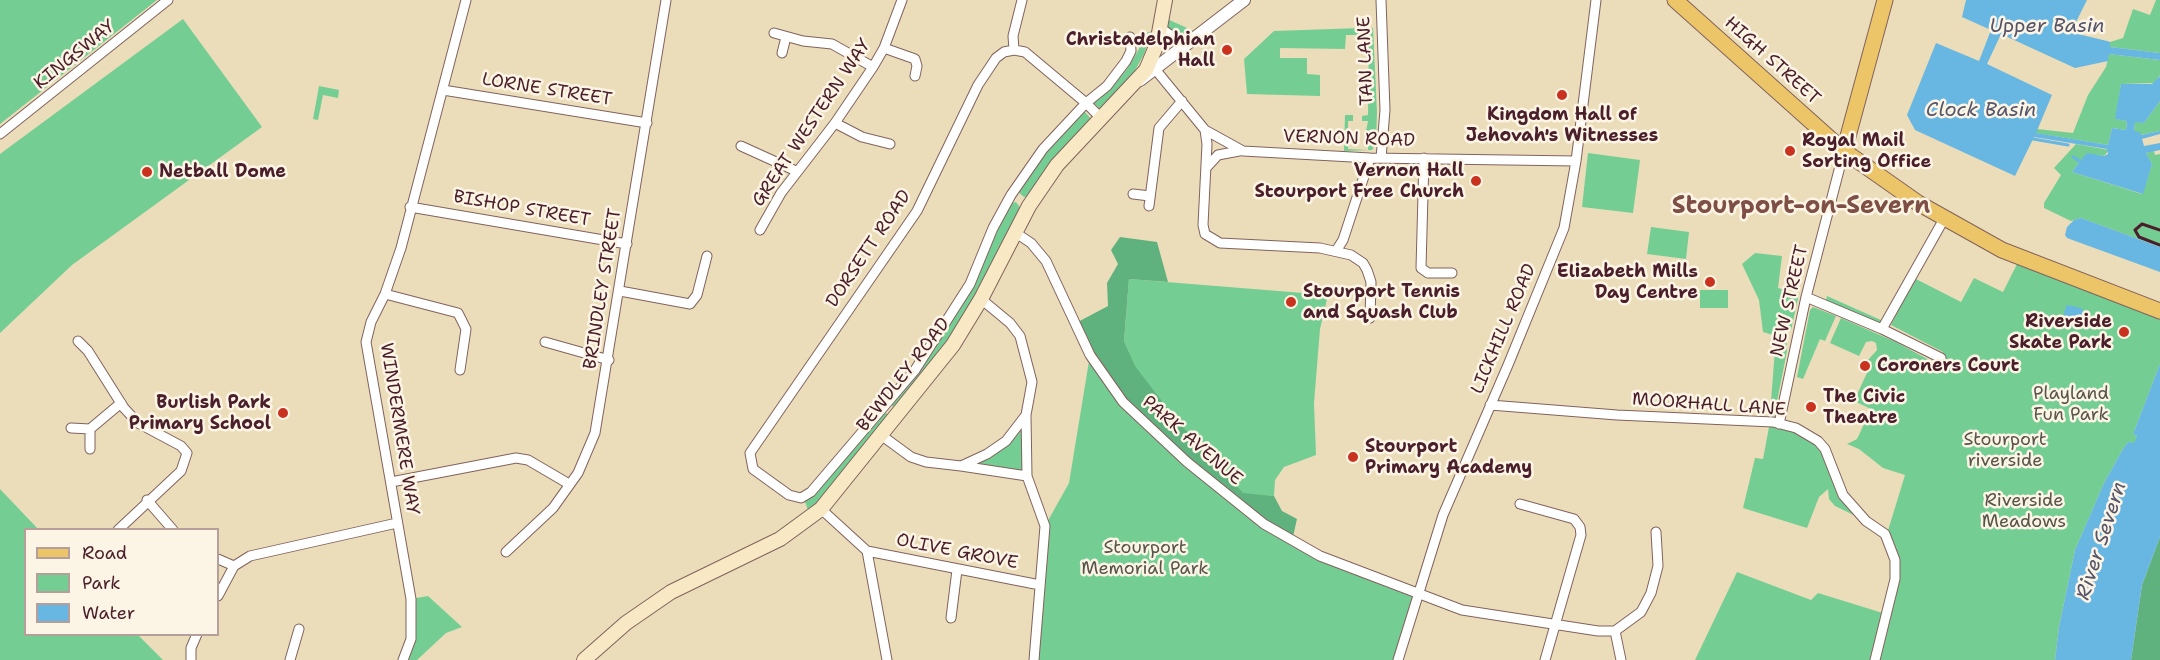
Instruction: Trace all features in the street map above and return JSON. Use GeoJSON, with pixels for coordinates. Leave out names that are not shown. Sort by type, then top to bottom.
{"type":"FeatureCollection","features":[{"type":"Feature","properties":{"kind":"main road"},"geometry":{"type":"LineString","coordinates":[[1137,82],[1152,59],[1161,30],[1164,0]]}},
{"type":"Feature","properties":{"kind":"main road","name":"HIGH STREET"},"geometry":{"type":"LineString","coordinates":[[1675,0],[1841,144],[1944,219],[2010,254],[2160,311]]}},
{"type":"Feature","properties":{"kind":"main road"},"geometry":{"type":"LineString","coordinates":[[1841,144],[1885,0]]}},
{"type":"Feature","properties":{"kind":"main road","name":"BEWDLEY ROAD"},"geometry":{"type":"LineString","coordinates":[[584,660],[626,623],[671,592],[780,539],[821,509],[953,345],[981,299],[1029,206],[1057,165],[1137,82]]}},
{"type":"Feature","properties":{"kind":"street","name":"KINGSWAY"},"geometry":{"type":"LineString","coordinates":[[0,134],[168,0]]}},
{"type":"Feature","properties":{"kind":"street","name":"WINDERMERE WAY"},"geometry":{"type":"LineString","coordinates":[[403,660],[411,639],[412,612],[366,342],[371,322],[385,294],[466,0]]}},
{"type":"Feature","properties":{"kind":"street","name":"BRINDLEY STREET"},"geometry":{"type":"LineString","coordinates":[[506,552],[553,508],[570,484],[595,433],[609,360],[666,0]]}},
{"type":"Feature","properties":{"kind":"street","name":"GREAT WESTERN WAY"},"geometry":{"type":"LineString","coordinates":[[760,230],[796,171],[835,123],[873,67],[884,48],[902,0]]}},
{"type":"Feature","properties":{"kind":"street"},"geometry":{"type":"LineString","coordinates":[[1022,0],[1013,36],[1014,50],[1025,52],[1101,118]]}},
{"type":"Feature","properties":{"kind":"street","name":"BEWDLEY ROAD"},"geometry":{"type":"LineString","coordinates":[[1137,82],[1244,0]]}},
{"type":"Feature","properties":{"kind":"street","name":"TAN LANE"},"geometry":{"type":"LineString","coordinates":[[1381,0],[1385,110],[1382,158]]}},
{"type":"Feature","properties":{"kind":"street","name":"LICKHILL ROAD"},"geometry":{"type":"LineString","coordinates":[[1398,660],[1443,515],[1558,244],[1568,210],[1576,161],[1596,0]]}},
{"type":"Feature","properties":{"kind":"street"},"geometry":{"type":"LineString","coordinates":[[1161,30],[1172,38],[1189,42]]}},
{"type":"Feature","properties":{"kind":"street"},"geometry":{"type":"LineString","coordinates":[[774,33],[832,44],[873,67]]}},
{"type":"Feature","properties":{"kind":"street"},"geometry":{"type":"LineString","coordinates":[[782,53],[786,37]]}},
{"type":"Feature","properties":{"kind":"street","name":"BEWDLEY ROAD"},"geometry":{"type":"LineString","coordinates":[[753,469],[789,495],[801,498],[811,492],[915,370],[970,284],[993,228],[1011,195],[1043,149],[1086,103],[1107,86],[1126,61],[1131,51],[1130,37]]}},
{"type":"Feature","properties":{"kind":"street"},"geometry":{"type":"LineString","coordinates":[[884,48],[915,59],[915,76]]}},
{"type":"Feature","properties":{"kind":"street","name":"DORSETT ROAD"},"geometry":{"type":"LineString","coordinates":[[753,469],[750,453],[917,211],[978,85],[996,58],[1004,52],[1014,50]]}},
{"type":"Feature","properties":{"kind":"street","name":"VERNON ROAD"},"geometry":{"type":"LineString","coordinates":[[1155,69],[1204,130],[1243,151],[1370,158],[1576,161]]}},
{"type":"Feature","properties":{"kind":"street","name":"LORNE STREET"},"geometry":{"type":"LineString","coordinates":[[443,90],[646,123]]}},
{"type":"Feature","properties":{"kind":"street"},"geometry":{"type":"LineString","coordinates":[[1133,194],[1150,201],[1159,129],[1182,101]]}},
{"type":"Feature","properties":{"kind":"street"},"geometry":{"type":"LineString","coordinates":[[835,123],[862,137],[890,144]]}},
{"type":"Feature","properties":{"kind":"street"},"geometry":{"type":"LineString","coordinates":[[1204,130],[1207,144],[1204,173],[1203,225],[1205,234],[1212,240],[1336,251],[1356,258],[1367,270],[1371,282],[1370,318]]}},
{"type":"Feature","properties":{"kind":"street","name":"NEW STREET"},"geometry":{"type":"LineString","coordinates":[[1779,424],[1841,144]]}},
{"type":"Feature","properties":{"kind":"street"},"geometry":{"type":"LineString","coordinates":[[741,146],[796,171]]}},
{"type":"Feature","properties":{"kind":"street"},"geometry":{"type":"LineString","coordinates":[[1204,173],[1208,164],[1218,155],[1231,150],[1243,151]]}},
{"type":"Feature","properties":{"kind":"street"},"geometry":{"type":"LineString","coordinates":[[1336,251],[1343,240],[1370,158]]}},
{"type":"Feature","properties":{"kind":"street"},"geometry":{"type":"LineString","coordinates":[[1424,158],[1421,268],[1428,273],[1452,273]]}},
{"type":"Feature","properties":{"kind":"street"},"geometry":{"type":"LineString","coordinates":[[1011,195],[1029,206]]}},
{"type":"Feature","properties":{"kind":"street","name":"BISHOP STREET"},"geometry":{"type":"LineString","coordinates":[[410,207],[627,244]]}},
{"type":"Feature","properties":{"kind":"street"},"geometry":{"type":"LineString","coordinates":[[1882,329],[1944,219]]}},
{"type":"Feature","properties":{"kind":"street","name":"PARK AVENUE"},"geometry":{"type":"LineString","coordinates":[[1016,233],[1031,243],[1046,261],[1090,355],[1118,395],[1187,462],[1264,524],[1320,556],[1462,609],[1615,631]]}},
{"type":"Feature","properties":{"kind":"street"},"geometry":{"type":"LineString","coordinates":[[620,291],[690,304],[697,295],[707,256]]}},
{"type":"Feature","properties":{"kind":"street"},"geometry":{"type":"LineString","coordinates":[[385,294],[458,313],[466,329],[460,370]]}},
{"type":"Feature","properties":{"kind":"street"},"geometry":{"type":"LineString","coordinates":[[1806,297],[1882,329],[1941,358]]}},
{"type":"Feature","properties":{"kind":"street"},"geometry":{"type":"LineString","coordinates":[[881,435],[911,457],[926,462],[1026,476],[1026,415],[1032,382],[1020,336],[1010,323],[981,299]]}},
{"type":"Feature","properties":{"kind":"street"},"geometry":{"type":"LineString","coordinates":[[78,341],[88,351],[121,403],[138,423],[181,446],[187,453],[181,471],[147,500],[120,528]]}},
{"type":"Feature","properties":{"kind":"street"},"geometry":{"type":"LineString","coordinates":[[545,342],[609,360]]}},
{"type":"Feature","properties":{"kind":"street"},"geometry":{"type":"LineString","coordinates":[[71,428],[90,429],[121,403]]}},
{"type":"Feature","properties":{"kind":"street","name":"MOORHALL LANE"},"geometry":{"type":"LineString","coordinates":[[1490,405],[1617,416],[1779,424],[1796,429],[1822,444],[1843,495],[1866,521],[1882,531],[1896,567],[1875,660]]}},
{"type":"Feature","properties":{"kind":"street"},"geometry":{"type":"LineString","coordinates":[[884,407],[896,418]]}},
{"type":"Feature","properties":{"kind":"street"},"geometry":{"type":"LineString","coordinates":[[961,466],[987,454],[1006,441],[1026,415]]}},
{"type":"Feature","properties":{"kind":"street"},"geometry":{"type":"LineString","coordinates":[[90,429],[90,449]]}},
{"type":"Feature","properties":{"kind":"street"},"geometry":{"type":"LineString","coordinates":[[391,482],[516,458],[528,460],[570,484]]}},
{"type":"Feature","properties":{"kind":"street","name":"OLIVE GROVE"},"geometry":{"type":"LineString","coordinates":[[1026,476],[1045,526],[1034,660]]}},
{"type":"Feature","properties":{"kind":"street"},"geometry":{"type":"LineString","coordinates":[[147,500],[171,528]]}},
{"type":"Feature","properties":{"kind":"street"},"geometry":{"type":"LineString","coordinates":[[1520,504],[1574,519],[1580,527],[1581,535],[1545,660]]}},
{"type":"Feature","properties":{"kind":"street"},"geometry":{"type":"LineString","coordinates":[[821,509],[867,551]]}},
{"type":"Feature","properties":{"kind":"street"},"geometry":{"type":"LineString","coordinates":[[219,594],[234,566],[250,556],[397,523]]}},
{"type":"Feature","properties":{"kind":"street"},"geometry":{"type":"LineString","coordinates":[[1622,660],[1615,631],[1641,612],[1651,593],[1658,566],[1656,532]]}},
{"type":"Feature","properties":{"kind":"street","name":"OLIVE GROVE"},"geometry":{"type":"LineString","coordinates":[[887,660],[867,551],[1040,585]]}},
{"type":"Feature","properties":{"kind":"street"},"geometry":{"type":"LineString","coordinates":[[219,559],[234,566]]}},
{"type":"Feature","properties":{"kind":"street"},"geometry":{"type":"LineString","coordinates":[[951,618],[957,570]]}},
{"type":"Feature","properties":{"kind":"street"},"geometry":{"type":"LineString","coordinates":[[290,660],[299,629]]}},
{"type":"Feature","properties":{"kind":"street"},"geometry":{"type":"LineString","coordinates":[[191,660],[191,648],[196,636]]}},
{"type":"Feature","properties":{"kind":"green space"},"geometry":{"type":"Polygon","coordinates":[[[0,0],[157,0],[0,124],[0,0]]]}},
{"type":"Feature","properties":{"kind":"green space"},"geometry":{"type":"Polygon","coordinates":[[[2156,0],[2160,0],[2160,53],[2110,47],[2110,42],[2123,38],[2133,9],[2150,15],[2156,0]]]}},
{"type":"Feature","properties":{"kind":"green space"},"geometry":{"type":"Polygon","coordinates":[[[183,19],[262,127],[72,265],[0,333],[0,154],[183,19]]]}},
{"type":"Feature","properties":{"kind":"green space"},"geometry":{"type":"Polygon","coordinates":[[[1167,19],[1196,32],[1190,37],[1179,35],[1167,27],[1167,19]]]}},
{"type":"Feature","properties":{"kind":"green space"},"geometry":{"type":"Polygon","coordinates":[[[1373,28],[1377,112],[1376,144],[1372,150],[1344,151],[1345,115],[1353,115],[1353,121],[1348,121],[1348,149],[1368,150],[1368,141],[1364,141],[1368,121],[1362,121],[1362,116],[1368,115],[1369,35],[1346,35],[1345,49],[1280,48],[1280,58],[1307,58],[1307,74],[1320,75],[1320,96],[1247,94],[1244,59],[1274,31],[1373,28]]]}},
{"type":"Feature","properties":{"kind":"green space"},"geometry":{"type":"Polygon","coordinates":[[[1152,31],[1144,54],[1133,74],[1134,81],[1103,112],[1093,102],[1109,91],[1127,69],[1139,49],[1138,36],[1152,31]]]}},
{"type":"Feature","properties":{"kind":"green space"},"geometry":{"type":"Polygon","coordinates":[[[2109,54],[2160,60],[2160,75],[2155,83],[2121,84],[2116,119],[2127,121],[2126,130],[2112,128],[2108,145],[2035,133],[2037,129],[2073,133],[2088,95],[2106,67],[2109,54]]]}},
{"type":"Feature","properties":{"kind":"green space"},"geometry":{"type":"Polygon","coordinates":[[[319,86],[339,90],[338,98],[323,95],[318,120],[313,119],[319,86]]]}},
{"type":"Feature","properties":{"kind":"green space"},"geometry":{"type":"Polygon","coordinates":[[[2160,101],[2160,131],[2140,135],[2134,131],[2135,121],[2144,123],[2160,101]]]}},
{"type":"Feature","properties":{"kind":"green space"},"geometry":{"type":"Polygon","coordinates":[[[1084,111],[1094,122],[1031,196],[1024,197],[1017,191],[1045,150],[1084,111]]]}},
{"type":"Feature","properties":{"kind":"green space"},"geometry":{"type":"Polygon","coordinates":[[[2076,144],[2109,150],[2104,156],[2097,155],[2079,163],[2072,172],[2142,194],[2152,164],[2146,153],[2154,151],[2155,155],[2160,154],[2160,247],[2081,218],[2071,221],[2044,208],[2044,203],[2061,175],[2054,168],[2076,144]]]}},
{"type":"Feature","properties":{"kind":"green space"},"geometry":{"type":"Polygon","coordinates":[[[1588,153],[1640,160],[1633,213],[1582,207],[1588,153]]]}},
{"type":"Feature","properties":{"kind":"green space"},"geometry":{"type":"Polygon","coordinates":[[[1016,202],[1021,209],[950,343],[897,408],[893,407],[891,403],[950,322],[1008,204],[1016,202]]]}},
{"type":"Feature","properties":{"kind":"green space"},"geometry":{"type":"Polygon","coordinates":[[[1651,227],[1689,232],[1686,259],[1647,254],[1651,227]]]}},
{"type":"Feature","properties":{"kind":"green space"},"geometry":{"type":"Polygon","coordinates":[[[1120,237],[1157,242],[1168,282],[1129,279],[1124,341],[1135,366],[1175,418],[1243,493],[1274,496],[1282,511],[1297,519],[1292,541],[1264,524],[1123,402],[1074,324],[1108,306],[1107,283],[1118,264],[1111,250],[1120,237]]]}},
{"type":"Feature","properties":{"kind":"green space"},"geometry":{"type":"Polygon","coordinates":[[[1755,253],[1782,256],[1778,288],[1799,294],[1791,330],[1786,334],[1787,351],[1773,422],[1818,441],[1832,473],[1866,521],[1835,506],[1829,499],[1828,489],[1819,497],[1807,528],[1743,508],[1755,458],[1763,459],[1769,427],[1776,336],[1763,332],[1759,300],[1742,264],[1755,253]]]}},
{"type":"Feature","properties":{"kind":"green space","name":"Stourport riverside"},"geometry":{"type":"Polygon","coordinates":[[[2017,264],[2160,318],[2160,364],[2133,434],[2137,436],[2134,444],[2128,442],[2104,483],[2075,550],[2059,627],[2055,660],[1695,660],[1737,572],[1811,600],[1818,593],[1886,614],[1886,617],[1900,568],[1886,537],[1905,475],[1883,468],[1859,449],[1847,444],[1857,439],[1871,409],[1854,401],[1872,362],[1868,360],[1877,350],[1876,343],[1866,342],[1859,356],[1830,343],[1841,318],[1896,342],[1940,366],[1938,364],[1943,352],[1891,325],[1914,278],[1961,302],[1974,278],[2003,292],[2017,264]]]}},
{"type":"Feature","properties":{"kind":"green space"},"geometry":{"type":"Polygon","coordinates":[[[1129,279],[1328,295],[1320,329],[1314,403],[1316,455],[1284,467],[1275,480],[1274,496],[1243,494],[1175,418],[1135,367],[1124,341],[1129,279]]]}},
{"type":"Feature","properties":{"kind":"green space"},"geometry":{"type":"Polygon","coordinates":[[[1700,290],[1728,290],[1728,308],[1700,308],[1700,290]]]}},
{"type":"Feature","properties":{"kind":"green space"},"geometry":{"type":"Polygon","coordinates":[[[1827,296],[1883,321],[1877,323],[1826,300],[1827,296]]]}},
{"type":"Feature","properties":{"kind":"green space"},"geometry":{"type":"Polygon","coordinates":[[[1813,307],[1836,316],[1825,341],[1820,339],[1803,379],[1797,377],[1810,310],[1813,307]]]}},
{"type":"Feature","properties":{"kind":"green space","name":"Stourport Memorial Park"},"geometry":{"type":"Polygon","coordinates":[[[1090,355],[1292,541],[1420,594],[1398,660],[1034,660],[1045,526],[1069,483],[1090,355]]]}},
{"type":"Feature","properties":{"kind":"green space"},"geometry":{"type":"Polygon","coordinates":[[[887,413],[889,419],[810,516],[804,499],[882,414],[887,413]]]}},
{"type":"Feature","properties":{"kind":"green space"},"geometry":{"type":"Polygon","coordinates":[[[1026,415],[1027,476],[961,466],[987,454],[1026,415]]]}},
{"type":"Feature","properties":{"kind":"green space"},"geometry":{"type":"Polygon","coordinates":[[[0,489],[37,528],[24,528],[24,636],[139,636],[163,660],[0,660],[0,489]]]}},
{"type":"Feature","properties":{"kind":"green space"},"geometry":{"type":"Polygon","coordinates":[[[2160,537],[2160,660],[2131,660],[2142,585],[2160,537]]]}},
{"type":"Feature","properties":{"kind":"green space"},"geometry":{"type":"Polygon","coordinates":[[[428,596],[462,627],[446,633],[417,660],[403,660],[407,651],[411,599],[428,596]]]}},
{"type":"Feature","properties":{"kind":"water"},"geometry":{"type":"Polygon","coordinates":[[[1966,0],[2087,0],[2075,24],[2078,34],[2110,42],[2110,47],[2160,53],[2160,60],[2109,54],[2108,61],[2075,68],[2001,34],[1987,64],[2052,95],[2036,133],[2108,145],[2112,128],[2126,130],[2127,121],[2115,119],[2121,84],[2152,84],[2160,76],[2160,101],[2144,123],[2135,122],[2134,131],[2140,132],[2141,135],[2160,131],[2160,134],[2142,139],[2144,146],[2160,143],[2160,150],[2146,153],[2152,164],[2143,194],[2072,172],[2079,163],[2071,157],[2073,155],[2081,160],[2087,153],[2104,156],[2108,154],[2107,149],[2034,137],[2015,176],[1915,130],[1907,115],[1936,43],[1979,61],[1991,30],[1962,17],[1966,0]]]}},
{"type":"Feature","properties":{"kind":"water"},"geometry":{"type":"Polygon","coordinates":[[[2081,218],[2160,247],[2160,272],[2067,238],[2065,235],[2067,227],[2074,220],[2081,218]]]}},
{"type":"Feature","properties":{"kind":"water"},"geometry":{"type":"Polygon","coordinates":[[[2067,305],[2081,308],[2085,315],[2071,327],[2067,325],[2064,312],[2067,305]]]}},
{"type":"Feature","properties":{"kind":"water","name":"River Severn"},"geometry":{"type":"Polygon","coordinates":[[[2160,364],[2160,537],[2142,585],[2131,660],[2055,660],[2059,627],[2075,550],[2104,483],[2128,442],[2134,443],[2137,436],[2133,434],[2160,364]]]}},
{"type":"Feature","properties":{"kind":"waterway"},"geometry":{"type":"LineString","coordinates":[[2033,139],[2068,145]]}},
{"type":"Feature","properties":{"kind":"railway"},"geometry":{"type":"LineString","coordinates":[[2160,230],[2142,224],[2135,230],[2139,237],[2160,245]]}},
{"type":"Feature","properties":{"kind":"place","name":"Christadelphian Hall"},"geometry":{"type":"Point","coordinates":[1227,50]}},
{"type":"Feature","properties":{"kind":"place","name":"Kingdom Hall of Jehovah's Witnesses"},"geometry":{"type":"Point","coordinates":[1562,95]}},
{"type":"Feature","properties":{"kind":"place","name":"Royal Mail Sorting Office"},"geometry":{"type":"Point","coordinates":[1790,151]}},
{"type":"Feature","properties":{"kind":"place","name":"Netball Dome"},"geometry":{"type":"Point","coordinates":[147,172]}},
{"type":"Feature","properties":{"kind":"place","name":"Vernon Hall Stourport Free Church"},"geometry":{"type":"Point","coordinates":[1476,181]}},
{"type":"Feature","properties":{"kind":"place","name":"Elizabeth Mills Day Centre"},"geometry":{"type":"Point","coordinates":[1710,282]}},
{"type":"Feature","properties":{"kind":"place","name":"Stourport Tennis and Squash Club"},"geometry":{"type":"Point","coordinates":[1291,302]}},
{"type":"Feature","properties":{"kind":"place","name":"Riverside Skate Park"},"geometry":{"type":"Point","coordinates":[2124,332]}},
{"type":"Feature","properties":{"kind":"place","name":"Coroners Court"},"geometry":{"type":"Point","coordinates":[1865,366]}},
{"type":"Feature","properties":{"kind":"place","name":"The Civic Theatre"},"geometry":{"type":"Point","coordinates":[1811,407]}},
{"type":"Feature","properties":{"kind":"place","name":"Burlish Park Primary School"},"geometry":{"type":"Point","coordinates":[283,413]}},
{"type":"Feature","properties":{"kind":"place","name":"Stourport Primary Academy"},"geometry":{"type":"Point","coordinates":[1353,457]}},
{"type":"Feature","properties":{"kind":"district","name":"Stourport-on-Severn"},"geometry":{"type":"Point","coordinates":[1801,207]}},
{"type":"Feature","properties":{"kind":"water label","name":"Upper Basin"},"geometry":{"type":"Point","coordinates":[2047,27]}},
{"type":"Feature","properties":{"kind":"water label","name":"Clock Basin"},"geometry":{"type":"Point","coordinates":[1981,111]}},
{"type":"Feature","properties":{"kind":"park label","name":"Playland Fun Park"},"geometry":{"type":"Point","coordinates":[2071,404]}},
{"type":"Feature","properties":{"kind":"park label","name":"Riverside Meadows"},"geometry":{"type":"Point","coordinates":[2024,511]}}]}
